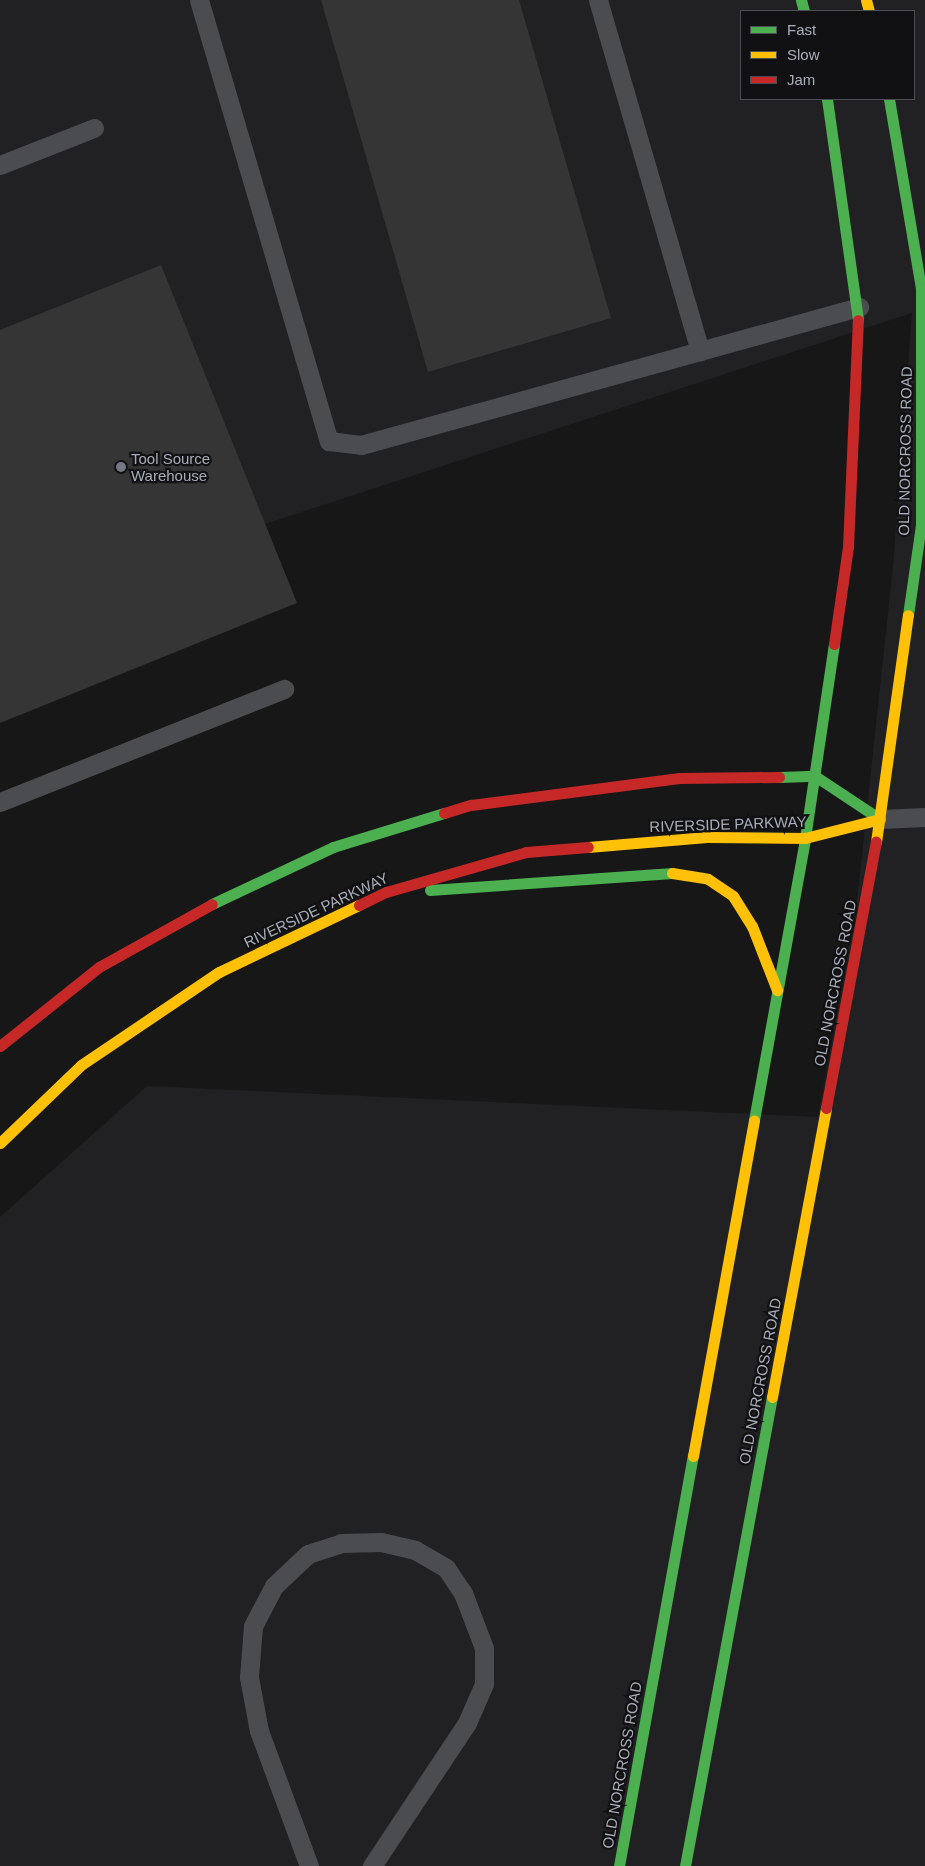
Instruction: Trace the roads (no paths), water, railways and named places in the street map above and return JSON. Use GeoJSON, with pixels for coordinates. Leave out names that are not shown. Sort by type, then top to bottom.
{"type":"FeatureCollection","features":[{"type":"Feature","properties":{"kind":"main road","name":"OLD NORCROSS ROAD"},"geometry":{"type":"LineString","coordinates":[[619,1866],[805,838],[848,547],[860,307],[827,100]]}},
{"type":"Feature","properties":{"kind":"main road","name":"OLD NORCROSS ROAD"},"geometry":{"type":"LineString","coordinates":[[685,1866],[880,819],[921,525],[921,288],[889,100]]}},
{"type":"Feature","properties":{"kind":"main road"},"geometry":{"type":"LineString","coordinates":[[0,1046],[107,962],[239,889],[332,847],[471,805],[528,794],[714,775],[815,776],[880,819]]}},
{"type":"Feature","properties":{"kind":"main road","name":"RIVERSIDE PARKWAY"},"geometry":{"type":"LineString","coordinates":[[0,1143],[81,1065],[219,972],[386,892],[526,852],[707,838],[805,838],[880,819]]}},
{"type":"Feature","properties":{"kind":"main road"},"geometry":{"type":"LineString","coordinates":[[386,892],[685,872],[708,880],[733,896],[752,926],[778,990]]}},
{"type":"Feature","properties":{"kind":"lane"},"geometry":{"type":"LineString","coordinates":[[198,0],[329,441],[361,444],[860,307]]}},
{"type":"Feature","properties":{"kind":"lane"},"geometry":{"type":"LineString","coordinates":[[598,0],[700,351]]}},
{"type":"Feature","properties":{"kind":"lane"},"geometry":{"type":"LineString","coordinates":[[0,165],[94,128]]}},
{"type":"Feature","properties":{"kind":"lane"},"geometry":{"type":"LineString","coordinates":[[0,802],[284,689]]}},
{"type":"Feature","properties":{"kind":"lane"},"geometry":{"type":"LineString","coordinates":[[880,819],[925,817]]}},
{"type":"Feature","properties":{"kind":"lane"},"geometry":{"type":"LineString","coordinates":[[309,1866],[259,1730],[249,1677],[253,1626],[274,1586],[308,1554],[341,1544],[381,1542],[414,1550],[446,1568],[463,1593],[484,1648],[484,1684],[467,1723],[372,1866]]}},
{"type":"Feature","properties":{"kind":"place","name":"Tool Source Warehouse"},"geometry":{"type":"Point","coordinates":[121,467]}}]}
